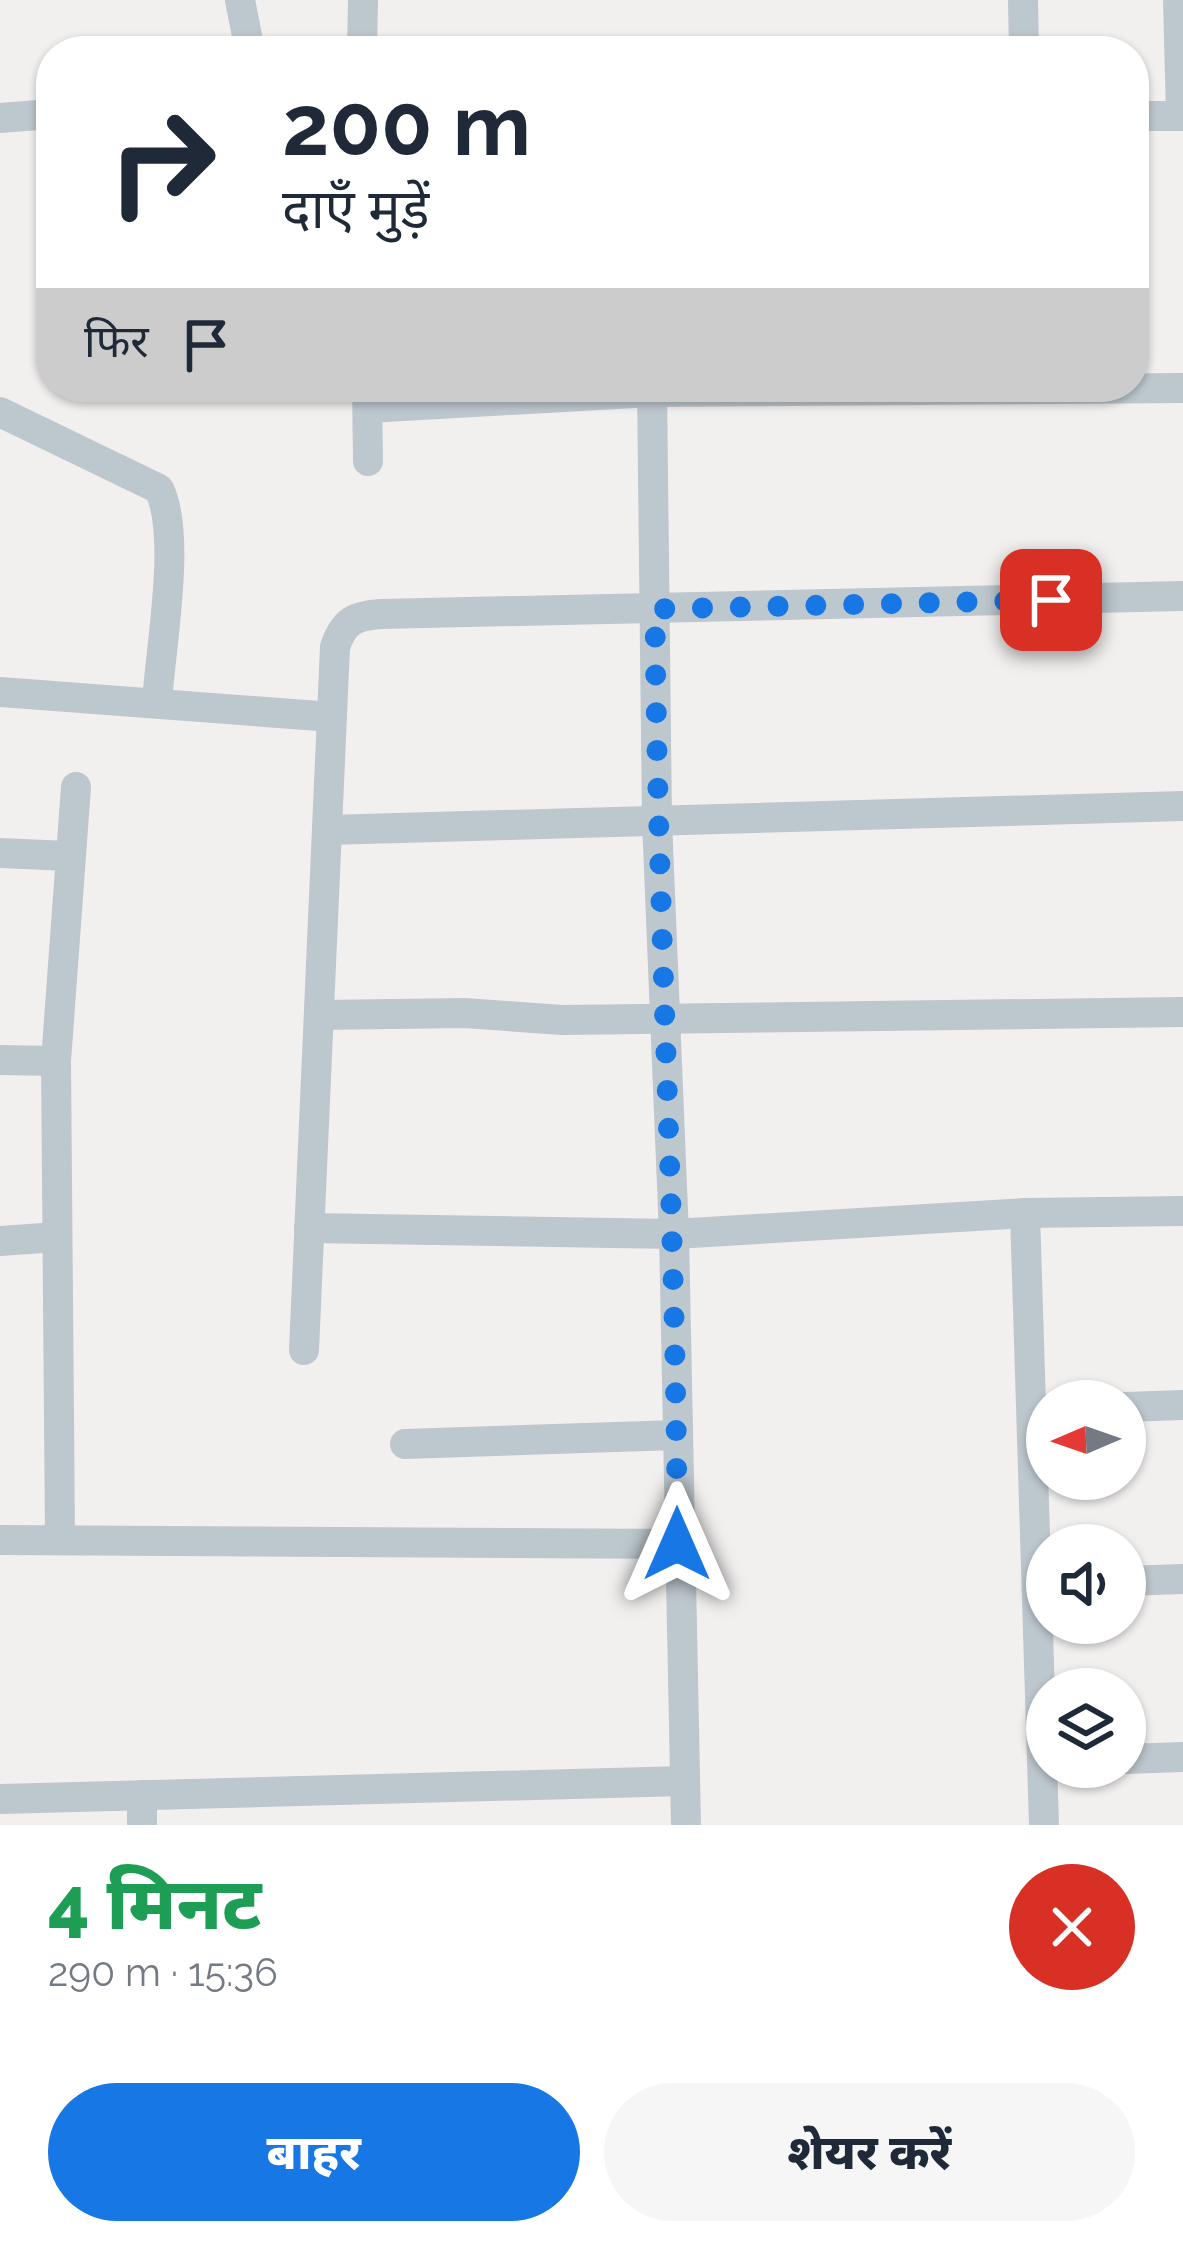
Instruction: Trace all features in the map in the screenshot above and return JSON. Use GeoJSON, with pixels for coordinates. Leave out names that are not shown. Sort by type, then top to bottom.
{"type":"FeatureCollection","features":[{"type":"Feature","properties":{"kind":"street"},"geometry":{"type":"LineString","coordinates":[[240,0],[247,36]]}},
{"type":"Feature","properties":{"kind":"street"},"geometry":{"type":"LineString","coordinates":[[362,36],[363,0]]}},
{"type":"Feature","properties":{"kind":"street"},"geometry":{"type":"LineString","coordinates":[[1023,0],[1024,36]]}},
{"type":"Feature","properties":{"kind":"street"},"geometry":{"type":"LineString","coordinates":[[1149,116],[1182,116],[1178,0]]}},
{"type":"Feature","properties":{"kind":"street"},"geometry":{"type":"LineString","coordinates":[[0,118],[36,115]]}},
{"type":"Feature","properties":{"kind":"street"},"geometry":{"type":"LineString","coordinates":[[1149,388],[1183,388]]}},
{"type":"Feature","properties":{"kind":"street"},"geometry":{"type":"LineString","coordinates":[[367,402],[368,460]]}},
{"type":"Feature","properties":{"kind":"street"},"geometry":{"type":"LineString","coordinates":[[652,402],[656,821],[674,1234],[686,1825]]}},
{"type":"Feature","properties":{"kind":"street"},"geometry":{"type":"LineString","coordinates":[[0,412],[159,489],[166,503],[167,546],[157,704]]}},
{"type":"Feature","properties":{"kind":"street"},"geometry":{"type":"LineString","coordinates":[[304,1350],[335,647],[343,626],[358,616],[1183,596]]}},
{"type":"Feature","properties":{"kind":"street"},"geometry":{"type":"LineString","coordinates":[[0,692],[332,717]]}},
{"type":"Feature","properties":{"kind":"street"},"geometry":{"type":"LineString","coordinates":[[60,1538],[56,1061],[76,788]]}},
{"type":"Feature","properties":{"kind":"street"},"geometry":{"type":"LineString","coordinates":[[327,830],[1183,806]]}},
{"type":"Feature","properties":{"kind":"street"},"geometry":{"type":"LineString","coordinates":[[0,853],[68,856]]}},
{"type":"Feature","properties":{"kind":"street"},"geometry":{"type":"LineString","coordinates":[[319,1015],[465,1012],[562,1020],[664,1015],[1183,1012]]}},
{"type":"Feature","properties":{"kind":"street"},"geometry":{"type":"LineString","coordinates":[[0,1060],[56,1061]]}},
{"type":"Feature","properties":{"kind":"street"},"geometry":{"type":"LineString","coordinates":[[309,1228],[674,1234],[1025,1214],[1183,1211]]}},
{"type":"Feature","properties":{"kind":"street"},"geometry":{"type":"LineString","coordinates":[[1025,1214],[1037,1380]]}},
{"type":"Feature","properties":{"kind":"street"},"geometry":{"type":"LineString","coordinates":[[0,1241],[57,1237]]}},
{"type":"Feature","properties":{"kind":"street"},"geometry":{"type":"LineString","coordinates":[[1146,1406],[1183,1405]]}},
{"type":"Feature","properties":{"kind":"street"},"geometry":{"type":"LineString","coordinates":[[405,1444],[677,1435]]}},
{"type":"Feature","properties":{"kind":"street"},"geometry":{"type":"LineString","coordinates":[[0,1540],[677,1544]]}},
{"type":"Feature","properties":{"kind":"street"},"geometry":{"type":"LineString","coordinates":[[1146,1581],[1183,1580]]}},
{"type":"Feature","properties":{"kind":"street"},"geometry":{"type":"LineString","coordinates":[[1146,1758],[1183,1757]]}},
{"type":"Feature","properties":{"kind":"street"},"geometry":{"type":"LineString","coordinates":[[13,1807],[142,1810],[684,1781]]}},
{"type":"Feature","properties":{"kind":"street"},"geometry":{"type":"LineString","coordinates":[[1045,1788],[1045,1825]]}},
{"type":"Feature","properties":{"kind":"route"},"geometry":{"type":"LineString","coordinates":[[677,1544],[674,1234],[656,821],[655,609],[1051,600]]}}]}
